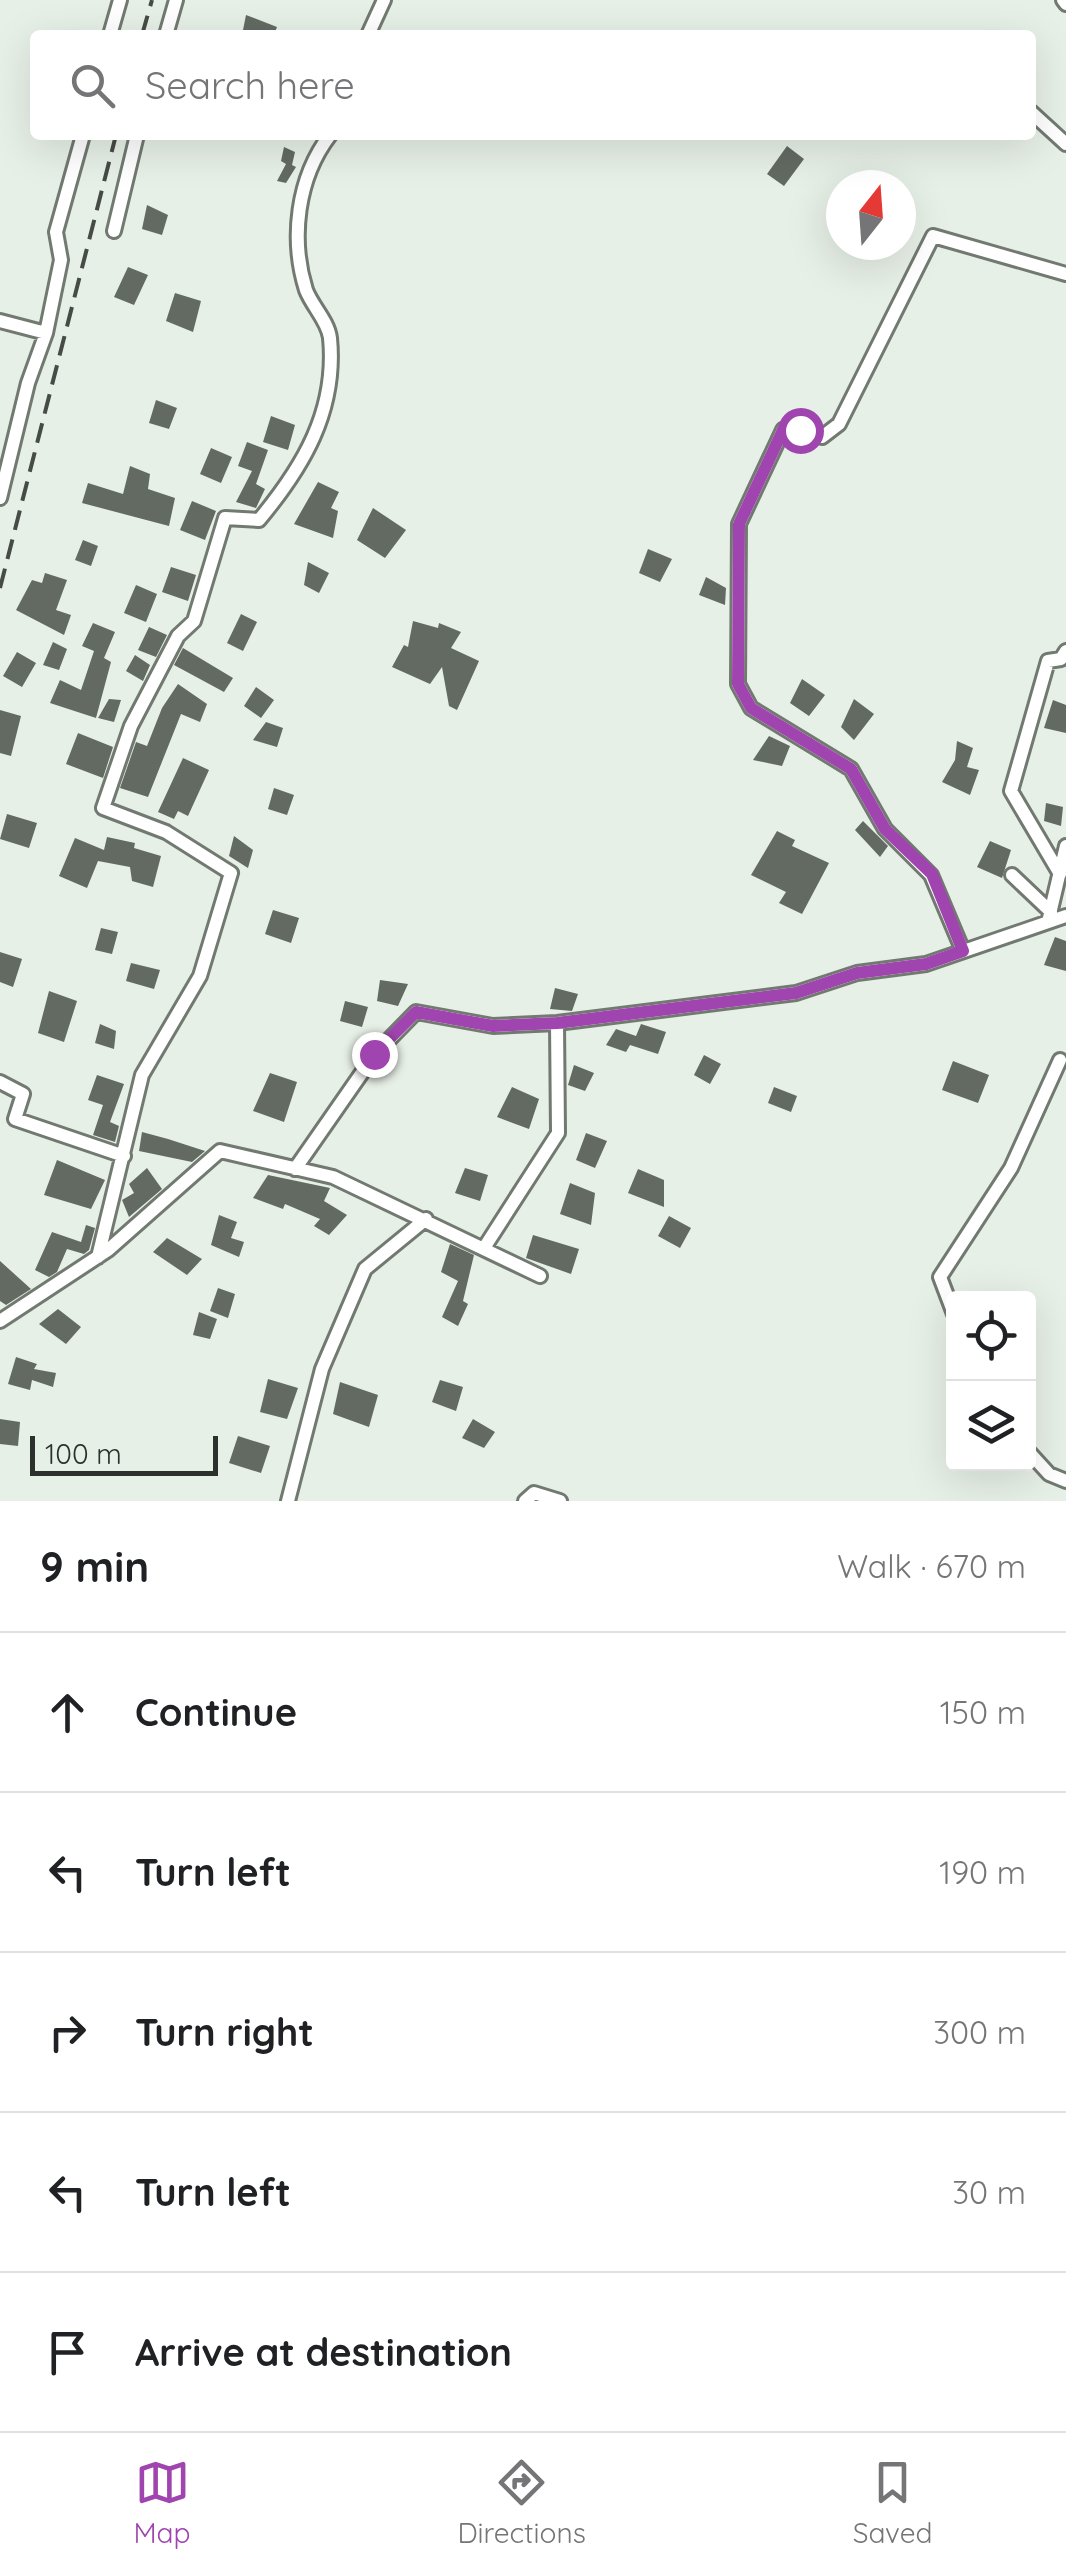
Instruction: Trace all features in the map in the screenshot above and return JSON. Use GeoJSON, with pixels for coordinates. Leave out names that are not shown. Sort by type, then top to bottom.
{"type":"FeatureCollection","features":[{"type":"Feature","properties":{"kind":"street"},"geometry":{"type":"LineString","coordinates":[[111,30],[120,0]]}},
{"type":"Feature","properties":{"kind":"street"},"geometry":{"type":"LineString","coordinates":[[167,30],[176,0]]}},
{"type":"Feature","properties":{"kind":"street"},"geometry":{"type":"LineString","coordinates":[[370,30],[384,0]]}},
{"type":"Feature","properties":{"kind":"street"},"geometry":{"type":"LineString","coordinates":[[1036,117],[1066,144]]}},
{"type":"Feature","properties":{"kind":"street"},"geometry":{"type":"LineString","coordinates":[[0,498],[28,383],[46,333],[61,260],[56,232],[82,140]]}},
{"type":"Feature","properties":{"kind":"street"},"geometry":{"type":"LineString","coordinates":[[114,231],[136,140]]}},
{"type":"Feature","properties":{"kind":"street"},"geometry":{"type":"LineString","coordinates":[[98,1257],[142,1075],[200,976],[231,873],[166,832],[104,808],[131,726],[178,636],[194,622],[225,518],[259,520],[310,452],[330,365],[330,334],[306,291],[298,238],[301,191],[327,140]]}},
{"type":"Feature","properties":{"kind":"street"},"geometry":{"type":"LineString","coordinates":[[963,951],[932,874],[885,829],[851,769],[751,708],[738,684],[739,524],[783,430],[822,436],[839,424],[933,236],[1066,274]]}},
{"type":"Feature","properties":{"kind":"street"},"geometry":{"type":"LineString","coordinates":[[0,321],[46,333]]}},
{"type":"Feature","properties":{"kind":"street"},"geometry":{"type":"LineString","coordinates":[[1060,874],[1010,792],[1048,661],[1061,659],[1066,651]]}},
{"type":"Feature","properties":{"kind":"street"},"geometry":{"type":"LineString","coordinates":[[1050,915],[1066,846]]}},
{"type":"Feature","properties":{"kind":"street"},"geometry":{"type":"LineString","coordinates":[[1012,874],[1050,915]]}},
{"type":"Feature","properties":{"kind":"street"},"geometry":{"type":"LineString","coordinates":[[295,1168],[374,1054],[416,1012],[493,1026],[557,1023],[796,993],[857,973],[926,964],[1050,915],[1066,916]]}},
{"type":"Feature","properties":{"kind":"street"},"geometry":{"type":"LineString","coordinates":[[484,1248],[558,1133],[557,1023]]}},
{"type":"Feature","properties":{"kind":"street"},"geometry":{"type":"LineString","coordinates":[[946,1293],[940,1277],[1010,1168],[1060,1060]]}},
{"type":"Feature","properties":{"kind":"street"},"geometry":{"type":"LineString","coordinates":[[0,1082],[23,1094],[15,1119],[124,1156]]}},
{"type":"Feature","properties":{"kind":"street"},"geometry":{"type":"LineString","coordinates":[[0,1322],[98,1257],[220,1150],[333,1178],[540,1276]]}},
{"type":"Feature","properties":{"kind":"street"},"geometry":{"type":"LineString","coordinates":[[288,1501],[322,1369],[365,1270],[426,1219]]}},
{"type":"Feature","properties":{"kind":"street"},"geometry":{"type":"LineString","coordinates":[[1036,1460],[1048,1474],[1066,1481]]}},
{"type":"Feature","properties":{"kind":"street"},"geometry":{"type":"LineString","coordinates":[[525,1501],[534,1492],[560,1501]]}},
{"type":"Feature","properties":{"kind":"building"},"geometry":{"type":"Polygon","coordinates":[[[246,15],[277,27],[276,30],[243,30],[246,15]]]}},
{"type":"Feature","properties":{"kind":"building"},"geometry":{"type":"Polygon","coordinates":[[[787,146],[804,159],[784,186],[767,174],[787,146]]]}},
{"type":"Feature","properties":{"kind":"building"},"geometry":{"type":"Polygon","coordinates":[[[284,147],[295,152],[292,165],[296,167],[286,183],[277,181],[286,164],[281,161],[284,147]]]}},
{"type":"Feature","properties":{"kind":"building"},"geometry":{"type":"Polygon","coordinates":[[[147,205],[168,215],[162,235],[142,229],[147,205]]]}},
{"type":"Feature","properties":{"kind":"building"},"geometry":{"type":"Polygon","coordinates":[[[128,267],[148,275],[134,305],[114,297],[128,267]]]}},
{"type":"Feature","properties":{"kind":"building"},"geometry":{"type":"Polygon","coordinates":[[[175,293],[201,301],[193,332],[166,321],[175,293]]]}},
{"type":"Feature","properties":{"kind":"building"},"geometry":{"type":"Polygon","coordinates":[[[156,400],[177,408],[169,429],[149,423],[156,400]]]}},
{"type":"Feature","properties":{"kind":"building"},"geometry":{"type":"Polygon","coordinates":[[[271,416],[295,425],[288,450],[263,442],[271,416]]]}},
{"type":"Feature","properties":{"kind":"building"},"geometry":{"type":"Polygon","coordinates":[[[247,442],[268,450],[256,484],[265,489],[256,508],[236,502],[252,471],[238,466],[247,442]]]}},
{"type":"Feature","properties":{"kind":"building"},"geometry":{"type":"Polygon","coordinates":[[[211,448],[232,457],[221,483],[200,474],[211,448]]]}},
{"type":"Feature","properties":{"kind":"building"},"geometry":{"type":"Polygon","coordinates":[[[130,466],[150,474],[148,489],[175,498],[169,526],[82,503],[88,483],[123,494],[130,466]]]}},
{"type":"Feature","properties":{"kind":"building"},"geometry":{"type":"Polygon","coordinates":[[[318,482],[339,492],[331,508],[338,511],[333,538],[294,524],[318,482]]]}},
{"type":"Feature","properties":{"kind":"building"},"geometry":{"type":"Polygon","coordinates":[[[192,501],[216,511],[205,540],[180,530],[192,501]]]}},
{"type":"Feature","properties":{"kind":"building"},"geometry":{"type":"Polygon","coordinates":[[[373,508],[406,530],[385,558],[357,540],[373,508]]]}},
{"type":"Feature","properties":{"kind":"building"},"geometry":{"type":"Polygon","coordinates":[[[83,540],[98,546],[91,566],[75,560],[83,540]]]}},
{"type":"Feature","properties":{"kind":"building"},"geometry":{"type":"Polygon","coordinates":[[[648,549],[672,559],[660,582],[639,573],[648,549]]]}},
{"type":"Feature","properties":{"kind":"building"},"geometry":{"type":"Polygon","coordinates":[[[308,562],[329,573],[319,593],[304,585],[308,562]]]}},
{"type":"Feature","properties":{"kind":"building"},"geometry":{"type":"Polygon","coordinates":[[[171,567],[196,575],[188,601],[162,592],[171,567]]]}},
{"type":"Feature","properties":{"kind":"building"},"geometry":{"type":"Polygon","coordinates":[[[45,573],[67,580],[56,610],[71,615],[64,635],[16,610],[32,580],[42,583],[45,573]]]}},
{"type":"Feature","properties":{"kind":"building"},"geometry":{"type":"Polygon","coordinates":[[[706,577],[726,588],[725,605],[699,595],[706,577]]]}},
{"type":"Feature","properties":{"kind":"building"},"geometry":{"type":"Polygon","coordinates":[[[136,585],[157,594],[146,622],[124,613],[136,585]]]}},
{"type":"Feature","properties":{"kind":"building"},"geometry":{"type":"Polygon","coordinates":[[[241,614],[257,622],[243,651],[227,643],[241,614]]]}},
{"type":"Feature","properties":{"kind":"building"},"geometry":{"type":"Polygon","coordinates":[[[413,621],[438,628],[439,623],[461,632],[451,648],[479,661],[457,710],[449,706],[442,667],[430,684],[392,667],[404,645],[408,647],[413,621]]]}},
{"type":"Feature","properties":{"kind":"building"},"geometry":{"type":"Polygon","coordinates":[[[93,623],[115,632],[104,658],[111,662],[96,718],[50,703],[60,680],[81,690],[94,651],[82,646],[93,623]]]}},
{"type":"Feature","properties":{"kind":"building"},"geometry":{"type":"Polygon","coordinates":[[[149,627],[167,635],[156,657],[138,650],[149,627]]]}},
{"type":"Feature","properties":{"kind":"building"},"geometry":{"type":"Polygon","coordinates":[[[53,642],[67,649],[59,670],[43,665],[53,642]]]}},
{"type":"Feature","properties":{"kind":"building"},"geometry":{"type":"Polygon","coordinates":[[[183,648],[233,678],[224,692],[174,665],[183,648]]]}},
{"type":"Feature","properties":{"kind":"building"},"geometry":{"type":"Polygon","coordinates":[[[17,652],[36,663],[22,687],[3,676],[17,652]]]}},
{"type":"Feature","properties":{"kind":"building"},"geometry":{"type":"Polygon","coordinates":[[[135,655],[150,665],[143,681],[126,671],[135,655]]]}},
{"type":"Feature","properties":{"kind":"building"},"geometry":{"type":"Polygon","coordinates":[[[802,679],[825,695],[809,716],[790,703],[802,679]]]}},
{"type":"Feature","properties":{"kind":"building"},"geometry":{"type":"Polygon","coordinates":[[[178,684],[207,704],[200,722],[181,714],[148,797],[120,788],[136,742],[147,746],[162,708],[178,684]]]}},
{"type":"Feature","properties":{"kind":"building"},"geometry":{"type":"Polygon","coordinates":[[[256,687],[274,700],[261,718],[244,706],[256,687]]]}},
{"type":"Feature","properties":{"kind":"building"},"geometry":{"type":"Polygon","coordinates":[[[109,699],[121,700],[114,722],[98,718],[109,699]]]}},
{"type":"Feature","properties":{"kind":"building"},"geometry":{"type":"Polygon","coordinates":[[[854,699],[874,714],[854,740],[841,727],[854,699]]]}},
{"type":"Feature","properties":{"kind":"building"},"geometry":{"type":"Polygon","coordinates":[[[1053,700],[1066,705],[1066,733],[1044,728],[1053,700]]]}},
{"type":"Feature","properties":{"kind":"building"},"geometry":{"type":"Polygon","coordinates":[[[0,710],[21,716],[11,756],[0,753],[0,710]]]}},
{"type":"Feature","properties":{"kind":"building"},"geometry":{"type":"Polygon","coordinates":[[[266,722],[283,728],[277,747],[253,740],[266,722]]]}},
{"type":"Feature","properties":{"kind":"building"},"geometry":{"type":"Polygon","coordinates":[[[78,733],[113,747],[103,778],[66,764],[78,733]]]}},
{"type":"Feature","properties":{"kind":"building"},"geometry":{"type":"Polygon","coordinates":[[[769,736],[790,746],[782,766],[753,760],[769,736]]]}},
{"type":"Feature","properties":{"kind":"building"},"geometry":{"type":"Polygon","coordinates":[[[957,741],[973,748],[967,767],[979,770],[970,795],[942,782],[955,760],[957,741]]]}},
{"type":"Feature","properties":{"kind":"building"},"geometry":{"type":"Polygon","coordinates":[[[183,758],[209,770],[188,816],[178,811],[174,819],[158,812],[183,758]]]}},
{"type":"Feature","properties":{"kind":"building"},"geometry":{"type":"Polygon","coordinates":[[[274,788],[294,795],[287,815],[268,809],[274,788]]]}},
{"type":"Feature","properties":{"kind":"building"},"geometry":{"type":"Polygon","coordinates":[[[1046,803],[1063,807],[1061,826],[1044,821],[1046,803]]]}},
{"type":"Feature","properties":{"kind":"building"},"geometry":{"type":"Polygon","coordinates":[[[7,814],[37,823],[29,848],[0,839],[7,814]]]}},
{"type":"Feature","properties":{"kind":"building"},"geometry":{"type":"Polygon","coordinates":[[[863,821],[888,846],[880,857],[855,830],[863,821]]]}},
{"type":"Feature","properties":{"kind":"building"},"geometry":{"type":"Polygon","coordinates":[[[777,831],[795,840],[792,846],[829,863],[802,914],[779,903],[786,892],[751,875],[777,831]]]}},
{"type":"Feature","properties":{"kind":"building"},"geometry":{"type":"Polygon","coordinates":[[[234,836],[253,850],[248,868],[229,856],[234,836]]]}},
{"type":"Feature","properties":{"kind":"building"},"geometry":{"type":"Polygon","coordinates":[[[107,837],[135,843],[134,848],[161,856],[153,887],[132,881],[130,867],[98,861],[87,888],[59,876],[75,838],[104,850],[107,837]]]}},
{"type":"Feature","properties":{"kind":"building"},"geometry":{"type":"Polygon","coordinates":[[[990,841],[1011,850],[1002,878],[977,867],[990,841]]]}},
{"type":"Feature","properties":{"kind":"building"},"geometry":{"type":"Polygon","coordinates":[[[273,910],[299,918],[291,943],[265,934],[273,910]]]}},
{"type":"Feature","properties":{"kind":"building"},"geometry":{"type":"Polygon","coordinates":[[[101,928],[118,932],[112,954],[95,950],[101,928]]]}},
{"type":"Feature","properties":{"kind":"building"},"geometry":{"type":"Polygon","coordinates":[[[1055,937],[1066,941],[1066,971],[1044,965],[1055,937]]]}},
{"type":"Feature","properties":{"kind":"building"},"geometry":{"type":"Polygon","coordinates":[[[0,952],[22,959],[13,987],[0,982],[0,952]]]}},
{"type":"Feature","properties":{"kind":"building"},"geometry":{"type":"Polygon","coordinates":[[[131,963],[160,970],[154,989],[126,981],[131,963]]]}},
{"type":"Feature","properties":{"kind":"building"},"geometry":{"type":"Polygon","coordinates":[[[380,980],[408,984],[398,1006],[377,1001],[380,980]]]}},
{"type":"Feature","properties":{"kind":"building"},"geometry":{"type":"Polygon","coordinates":[[[555,988],[578,994],[572,1011],[550,1009],[555,988]]]}},
{"type":"Feature","properties":{"kind":"building"},"geometry":{"type":"Polygon","coordinates":[[[49,991],[77,1001],[64,1042],[38,1033],[49,991]]]}},
{"type":"Feature","properties":{"kind":"building"},"geometry":{"type":"Polygon","coordinates":[[[345,1001],[368,1007],[362,1027],[340,1021],[345,1001]]]}},
{"type":"Feature","properties":{"kind":"building"},"geometry":{"type":"Polygon","coordinates":[[[100,1024],[116,1031],[114,1049],[95,1043],[100,1024]]]}},
{"type":"Feature","properties":{"kind":"building"},"geometry":{"type":"Polygon","coordinates":[[[641,1024],[666,1032],[658,1054],[630,1045],[626,1052],[606,1045],[616,1029],[636,1036],[641,1024]]]}},
{"type":"Feature","properties":{"kind":"building"},"geometry":{"type":"Polygon","coordinates":[[[704,1055],[721,1064],[710,1084],[694,1075],[704,1055]]]}},
{"type":"Feature","properties":{"kind":"building"},"geometry":{"type":"Polygon","coordinates":[[[953,1061],[989,1075],[978,1103],[942,1090],[953,1061]]]}},
{"type":"Feature","properties":{"kind":"building"},"geometry":{"type":"Polygon","coordinates":[[[574,1065],[594,1073],[585,1091],[568,1085],[574,1065]]]}},
{"type":"Feature","properties":{"kind":"building"},"geometry":{"type":"Polygon","coordinates":[[[270,1073],[297,1082],[284,1122],[253,1111],[270,1073]]]}},
{"type":"Feature","properties":{"kind":"building"},"geometry":{"type":"Polygon","coordinates":[[[97,1075],[124,1084],[110,1122],[119,1126],[115,1142],[93,1135],[103,1105],[88,1100],[97,1075]]]}},
{"type":"Feature","properties":{"kind":"building"},"geometry":{"type":"Polygon","coordinates":[[[512,1087],[539,1099],[529,1129],[497,1117],[512,1087]]]}},
{"type":"Feature","properties":{"kind":"building"},"geometry":{"type":"Polygon","coordinates":[[[774,1087],[797,1096],[791,1112],[768,1103],[774,1087]]]}},
{"type":"Feature","properties":{"kind":"building"},"geometry":{"type":"Polygon","coordinates":[[[142,1132],[205,1151],[192,1162],[139,1151],[142,1132]]]}},
{"type":"Feature","properties":{"kind":"building"},"geometry":{"type":"Polygon","coordinates":[[[586,1133],[607,1141],[595,1168],[576,1160],[586,1133]]]}},
{"type":"Feature","properties":{"kind":"building"},"geometry":{"type":"Polygon","coordinates":[[[57,1160],[105,1180],[91,1209],[44,1195],[57,1160]]]}},
{"type":"Feature","properties":{"kind":"building"},"geometry":{"type":"Polygon","coordinates":[[[147,1168],[162,1189],[129,1217],[122,1200],[134,1193],[129,1184],[147,1168]]]}},
{"type":"Feature","properties":{"kind":"building"},"geometry":{"type":"Polygon","coordinates":[[[465,1168],[488,1175],[480,1201],[455,1193],[465,1168]]]}},
{"type":"Feature","properties":{"kind":"building"},"geometry":{"type":"Polygon","coordinates":[[[638,1169],[664,1180],[664,1207],[628,1193],[638,1169]]]}},
{"type":"Feature","properties":{"kind":"building"},"geometry":{"type":"Polygon","coordinates":[[[268,1175],[330,1188],[324,1201],[347,1215],[329,1235],[314,1226],[320,1219],[285,1204],[283,1209],[253,1198],[268,1175]]]}},
{"type":"Feature","properties":{"kind":"building"},"geometry":{"type":"Polygon","coordinates":[[[570,1183],[595,1193],[591,1225],[560,1214],[570,1183]]]}},
{"type":"Feature","properties":{"kind":"building"},"geometry":{"type":"Polygon","coordinates":[[[219,1215],[237,1222],[231,1238],[244,1242],[239,1257],[211,1245],[219,1215]]]}},
{"type":"Feature","properties":{"kind":"building"},"geometry":{"type":"Polygon","coordinates":[[[669,1216],[691,1228],[680,1248],[658,1236],[669,1216]]]}},
{"type":"Feature","properties":{"kind":"building"},"geometry":{"type":"Polygon","coordinates":[[[86,1225],[95,1228],[89,1250],[84,1254],[67,1249],[57,1272],[49,1277],[35,1270],[52,1232],[81,1242],[86,1225]]]}},
{"type":"Feature","properties":{"kind":"building"},"geometry":{"type":"Polygon","coordinates":[[[533,1235],[579,1249],[571,1274],[526,1258],[533,1235]]]}},
{"type":"Feature","properties":{"kind":"building"},"geometry":{"type":"Polygon","coordinates":[[[167,1238],[202,1259],[187,1275],[153,1252],[167,1238]]]}},
{"type":"Feature","properties":{"kind":"building"},"geometry":{"type":"Polygon","coordinates":[[[450,1244],[474,1255],[463,1301],[468,1304],[458,1326],[442,1317],[458,1281],[441,1272],[450,1244]]]}},
{"type":"Feature","properties":{"kind":"building"},"geometry":{"type":"Polygon","coordinates":[[[0,1261],[31,1289],[6,1305],[0,1301],[0,1261]]]}},
{"type":"Feature","properties":{"kind":"building"},"geometry":{"type":"Polygon","coordinates":[[[218,1288],[235,1294],[228,1318],[210,1311],[218,1288]]]}},
{"type":"Feature","properties":{"kind":"building"},"geometry":{"type":"Polygon","coordinates":[[[58,1309],[81,1327],[66,1344],[39,1324],[58,1309]]]}},
{"type":"Feature","properties":{"kind":"building"},"geometry":{"type":"Polygon","coordinates":[[[199,1312],[217,1319],[210,1339],[193,1335],[199,1312]]]}},
{"type":"Feature","properties":{"kind":"building"},"geometry":{"type":"Polygon","coordinates":[[[16,1357],[37,1364],[34,1369],[56,1373],[53,1387],[32,1380],[30,1390],[8,1384],[16,1357]]]}},
{"type":"Feature","properties":{"kind":"building"},"geometry":{"type":"Polygon","coordinates":[[[268,1379],[298,1388],[287,1419],[260,1412],[268,1379]]]}},
{"type":"Feature","properties":{"kind":"building"},"geometry":{"type":"Polygon","coordinates":[[[440,1380],[463,1387],[456,1411],[432,1402],[440,1380]]]}},
{"type":"Feature","properties":{"kind":"building"},"geometry":{"type":"Polygon","coordinates":[[[340,1382],[378,1395],[369,1427],[333,1414],[340,1382]]]}},
{"type":"Feature","properties":{"kind":"building"},"geometry":{"type":"Polygon","coordinates":[[[0,1419],[20,1422],[18,1446],[0,1444],[0,1419]]]}},
{"type":"Feature","properties":{"kind":"building"},"geometry":{"type":"Polygon","coordinates":[[[473,1419],[495,1432],[484,1448],[462,1438],[473,1419]]]}},
{"type":"Feature","properties":{"kind":"building"},"geometry":{"type":"Polygon","coordinates":[[[238,1436],[270,1446],[261,1473],[229,1463],[238,1436]]]}},
{"type":"Feature","properties":{"kind":"railway"},"geometry":{"type":"LineString","coordinates":[[143,30],[152,0]]}},
{"type":"Feature","properties":{"kind":"railway"},"geometry":{"type":"LineString","coordinates":[[0,588],[115,140]]}},
{"type":"Feature","properties":{"kind":"route"},"geometry":{"type":"LineString","coordinates":[[374,1054],[416,1012],[493,1026],[557,1023],[796,993],[857,973],[926,964],[963,951],[932,874],[885,829],[851,769],[751,708],[738,684],[735,594],[739,524],[750,492],[783,430],[800,430]]}}]}
